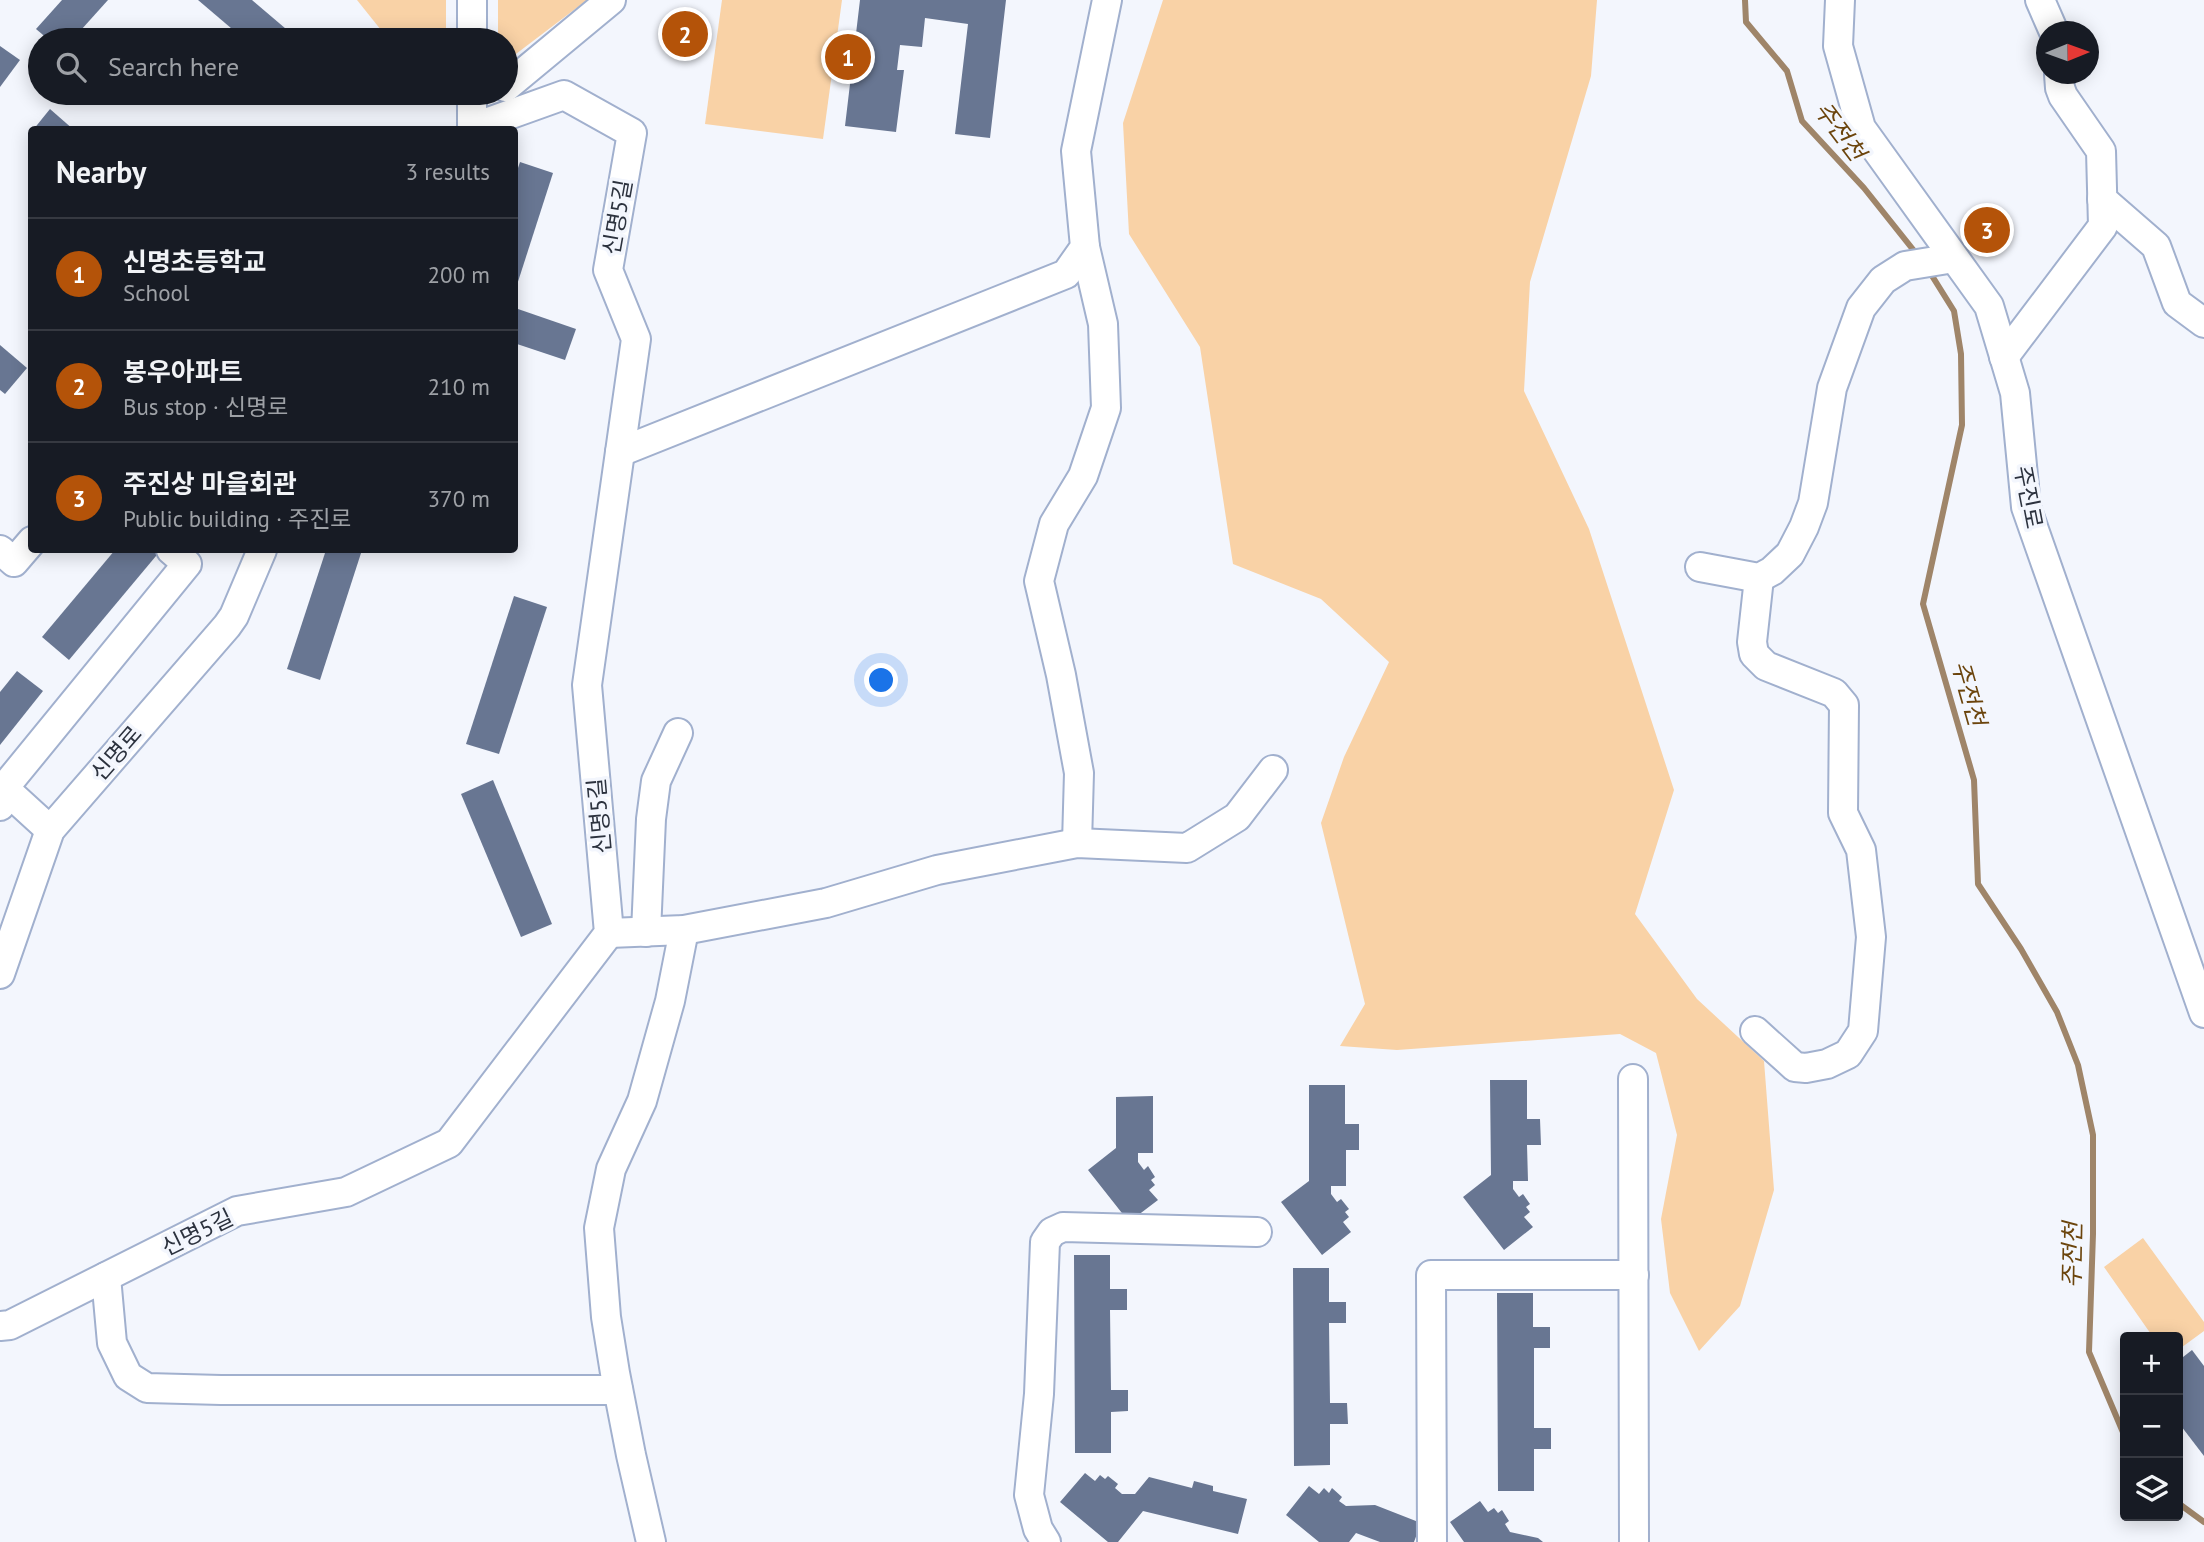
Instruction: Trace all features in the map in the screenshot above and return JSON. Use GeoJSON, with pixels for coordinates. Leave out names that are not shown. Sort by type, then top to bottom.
{"type":"FeatureCollection","features":[{"type":"Feature","properties":{"kind":"street"},"geometry":{"type":"LineString","coordinates":[[472,0],[472,28]]}},
{"type":"Feature","properties":{"kind":"street"},"geometry":{"type":"LineString","coordinates":[[518,77],[611,0]]}},
{"type":"Feature","properties":{"kind":"street"},"geometry":{"type":"LineString","coordinates":[[1077,844],[1079,773],[1061,675],[1038,581],[1054,523],[1083,476],[1106,408],[1103,324],[1085,247],[1076,151],[1107,0]]}},
{"type":"Feature","properties":{"kind":"street","name":"주진로"},"geometry":{"type":"LineString","coordinates":[[1840,0],[1838,46],[1861,128],[1947,259],[1989,306],[2015,393],[2026,507],[2204,1013]]}},
{"type":"Feature","properties":{"kind":"street"},"geometry":{"type":"LineString","coordinates":[[2040,0],[2049,21]]}},
{"type":"Feature","properties":{"kind":"street"},"geometry":{"type":"LineString","coordinates":[[2004,357],[2103,226],[2101,151],[2063,96],[2060,84]]}},
{"type":"Feature","properties":{"kind":"street","name":"신명5길"},"geometry":{"type":"LineString","coordinates":[[0,1326],[10,1325],[237,1211],[346,1192],[449,1143],[609,933],[587,685],[636,339],[608,270],[632,133],[564,95],[480,126]]}},
{"type":"Feature","properties":{"kind":"street"},"geometry":{"type":"LineString","coordinates":[[472,105],[472,126]]}},
{"type":"Feature","properties":{"kind":"street"},"geometry":{"type":"LineString","coordinates":[[474,126],[490,105]]}},
{"type":"Feature","properties":{"kind":"street"},"geometry":{"type":"LineString","coordinates":[[2102,199],[2157,246],[2177,303],[2204,323]]}},
{"type":"Feature","properties":{"kind":"street"},"geometry":{"type":"LineString","coordinates":[[620,452],[1066,274],[1085,247]]}},
{"type":"Feature","properties":{"kind":"street"},"geometry":{"type":"LineString","coordinates":[[1700,567],[1759,578],[1772,571],[1790,554],[1813,503],[1832,388],[1861,307],[1883,281],[1909,266],[1947,259]]}},
{"type":"Feature","properties":{"kind":"street"},"geometry":{"type":"LineString","coordinates":[[0,550],[15,562],[28,546]]}},
{"type":"Feature","properties":{"kind":"street"},"geometry":{"type":"LineString","coordinates":[[50,830],[1,794],[187,564],[175,553]]}},
{"type":"Feature","properties":{"kind":"street","name":"신명로"},"geometry":{"type":"LineString","coordinates":[[0,974],[50,830],[227,626],[234,616],[261,553]]}},
{"type":"Feature","properties":{"kind":"street"},"geometry":{"type":"LineString","coordinates":[[1755,1031],[1795,1067],[1827,1064],[1848,1054],[1863,1031],[1871,936],[1861,850],[1843,813],[1844,705],[1834,693],[1766,666],[1754,654],[1752,642],[1759,578]]}},
{"type":"Feature","properties":{"kind":"street"},"geometry":{"type":"LineString","coordinates":[[646,932],[651,819],[656,781],[678,733]]}},
{"type":"Feature","properties":{"kind":"street"},"geometry":{"type":"LineString","coordinates":[[609,933],[684,930],[826,903],[937,870],[1077,844],[1187,848],[1237,817],[1273,770]]}},
{"type":"Feature","properties":{"kind":"street"},"geometry":{"type":"LineString","coordinates":[[651,1542],[618,1390],[606,1317],[599,1228],[611,1169],[642,1101],[670,1001],[684,930]]}},
{"type":"Feature","properties":{"kind":"street"},"geometry":{"type":"LineString","coordinates":[[1633,1079],[1634,1542]]}},
{"type":"Feature","properties":{"kind":"street"},"geometry":{"type":"LineString","coordinates":[[1046,1542],[1038,1529],[1029,1495],[1039,1394],[1045,1242],[1052,1232],[1063,1227],[1257,1232]]}},
{"type":"Feature","properties":{"kind":"street"},"geometry":{"type":"LineString","coordinates":[[1432,1542],[1430,1275],[1634,1275]]}},
{"type":"Feature","properties":{"kind":"street"},"geometry":{"type":"LineString","coordinates":[[106,1277],[112,1343],[128,1376],[147,1388],[618,1390]]}},
{"type":"Feature","properties":{"kind":"shaded area"},"geometry":{"type":"Polygon","coordinates":[[[357,0],[446,0],[446,28],[379,28],[357,0]]]}},
{"type":"Feature","properties":{"kind":"shaded area"},"geometry":{"type":"Polygon","coordinates":[[[498,0],[587,0],[518,52],[518,28],[498,28],[498,0]]]}},
{"type":"Feature","properties":{"kind":"shaded area"},"geometry":{"type":"Polygon","coordinates":[[[722,0],[842,0],[823,139],[705,124],[722,0]]]}},
{"type":"Feature","properties":{"kind":"shaded area"},"geometry":{"type":"Polygon","coordinates":[[[1163,0],[1597,0],[1591,76],[1530,282],[1524,391],[1589,529],[1674,790],[1635,914],[1697,999],[1764,1061],[1774,1190],[1740,1306],[1699,1351],[1670,1293],[1661,1219],[1677,1135],[1656,1053],[1620,1034],[1397,1050],[1340,1046],[1365,1004],[1321,823],[1344,757],[1389,662],[1321,599],[1233,564],[1200,347],[1129,234],[1123,123],[1163,0]]]}},
{"type":"Feature","properties":{"kind":"shaded area"},"geometry":{"type":"Polygon","coordinates":[[[2143,1238],[2204,1322],[2204,1331],[2183,1346],[2183,1332],[2150,1332],[2104,1267],[2143,1238]]]}},
{"type":"Feature","properties":{"kind":"building"},"geometry":{"type":"Polygon","coordinates":[[[62,0],[108,0],[83,28],[37,28],[62,0]]]}},
{"type":"Feature","properties":{"kind":"building"},"geometry":{"type":"Polygon","coordinates":[[[198,0],[252,0],[285,28],[231,28],[198,0]]]}},
{"type":"Feature","properties":{"kind":"building"},"geometry":{"type":"Polygon","coordinates":[[[860,0],[1006,0],[990,138],[955,134],[968,24],[925,18],[922,47],[900,45],[897,70],[904,70],[896,132],[845,126],[860,0]]]}},
{"type":"Feature","properties":{"kind":"building"},"geometry":{"type":"Polygon","coordinates":[[[0,46],[20,60],[0,87],[0,46]]]}},
{"type":"Feature","properties":{"kind":"building"},"geometry":{"type":"Polygon","coordinates":[[[50,109],[69,126],[36,126],[50,109]]]}},
{"type":"Feature","properties":{"kind":"building"},"geometry":{"type":"Polygon","coordinates":[[[520,162],[553,173],[518,282],[520,162]]]}},
{"type":"Feature","properties":{"kind":"building"},"geometry":{"type":"Polygon","coordinates":[[[518,309],[576,329],[565,360],[518,344],[518,309]]]}},
{"type":"Feature","properties":{"kind":"building"},"geometry":{"type":"Polygon","coordinates":[[[0,345],[27,368],[5,394],[0,390],[0,345]]]}},
{"type":"Feature","properties":{"kind":"building"},"geometry":{"type":"Polygon","coordinates":[[[112,553],[158,553],[69,660],[42,637],[112,553]]]}},
{"type":"Feature","properties":{"kind":"building"},"geometry":{"type":"Polygon","coordinates":[[[325,553],[361,553],[320,680],[287,669],[325,553]]]}},
{"type":"Feature","properties":{"kind":"building"},"geometry":{"type":"Polygon","coordinates":[[[514,596],[547,607],[499,754],[466,744],[514,596]]]}},
{"type":"Feature","properties":{"kind":"building"},"geometry":{"type":"Polygon","coordinates":[[[17,671],[43,691],[0,745],[0,692],[17,671]]]}},
{"type":"Feature","properties":{"kind":"building"},"geometry":{"type":"Polygon","coordinates":[[[493,780],[552,924],[521,937],[461,794],[493,780]]]}},
{"type":"Feature","properties":{"kind":"building"},"geometry":{"type":"Polygon","coordinates":[[[1490,1080],[1527,1080],[1527,1119],[1540,1119],[1541,1145],[1527,1145],[1528,1181],[1513,1181],[1513,1189],[1519,1197],[1523,1194],[1530,1204],[1526,1207],[1530,1212],[1524,1217],[1533,1227],[1504,1250],[1463,1197],[1491,1175],[1490,1080]]]}},
{"type":"Feature","properties":{"kind":"building"},"geometry":{"type":"Polygon","coordinates":[[[1309,1085],[1345,1085],[1345,1124],[1359,1124],[1359,1150],[1346,1150],[1346,1186],[1331,1186],[1331,1194],[1337,1202],[1341,1199],[1349,1209],[1345,1212],[1349,1217],[1343,1222],[1351,1232],[1322,1255],[1281,1202],[1309,1181],[1309,1085]]]}},
{"type":"Feature","properties":{"kind":"building"},"geometry":{"type":"Polygon","coordinates":[[[1153,1096],[1153,1153],[1138,1153],[1138,1162],[1144,1170],[1148,1166],[1155,1177],[1151,1180],[1155,1185],[1149,1190],[1158,1200],[1129,1222],[1088,1170],[1116,1148],[1116,1097],[1153,1096]]]}},
{"type":"Feature","properties":{"kind":"building"},"geometry":{"type":"Polygon","coordinates":[[[1074,1255],[1110,1255],[1110,1289],[1127,1289],[1127,1310],[1110,1310],[1111,1390],[1128,1390],[1128,1411],[1111,1412],[1111,1453],[1075,1453],[1074,1255]]]}},
{"type":"Feature","properties":{"kind":"building"},"geometry":{"type":"Polygon","coordinates":[[[1293,1268],[1329,1268],[1329,1302],[1346,1302],[1346,1323],[1329,1323],[1330,1403],[1347,1403],[1348,1424],[1330,1424],[1330,1465],[1294,1466],[1293,1268]]]}},
{"type":"Feature","properties":{"kind":"building"},"geometry":{"type":"Polygon","coordinates":[[[1497,1293],[1533,1293],[1533,1327],[1550,1327],[1550,1348],[1534,1348],[1534,1428],[1551,1428],[1551,1449],[1534,1449],[1534,1491],[1498,1491],[1497,1293]]]}},
{"type":"Feature","properties":{"kind":"building"},"geometry":{"type":"Polygon","coordinates":[[[2192,1350],[2204,1366],[2204,1456],[2183,1429],[2183,1357],[2192,1350]]]}},
{"type":"Feature","properties":{"kind":"building"},"geometry":{"type":"Polygon","coordinates":[[[1085,1473],[1095,1481],[1100,1475],[1105,1479],[1108,1476],[1118,1484],[1115,1488],[1122,1494],[1135,1494],[1149,1477],[1192,1488],[1194,1481],[1213,1486],[1213,1491],[1247,1499],[1238,1534],[1143,1511],[1118,1542],[1108,1542],[1060,1502],[1085,1473]]]}},
{"type":"Feature","properties":{"kind":"building"},"geometry":{"type":"Polygon","coordinates":[[[1309,1486],[1319,1494],[1324,1488],[1329,1493],[1332,1488],[1342,1497],[1339,1501],[1346,1506],[1375,1505],[1421,1523],[1414,1542],[1380,1542],[1356,1533],[1349,1542],[1319,1542],[1286,1515],[1309,1486]]]}},
{"type":"Feature","properties":{"kind":"building"},"geometry":{"type":"Polygon","coordinates":[[[1480,1501],[1488,1512],[1494,1508],[1498,1513],[1502,1510],[1509,1521],[1505,1524],[1510,1532],[1538,1538],[1543,1542],[1464,1542],[1450,1522],[1480,1501]]]}},
{"type":"Feature","properties":{"kind":"waterway","name":"주전천"},"geometry":{"type":"LineString","coordinates":[[1745,0],[1746,22],[1787,71],[1802,121],[1864,188],[1919,257]]}},
{"type":"Feature","properties":{"kind":"waterway","name":"주전천"},"geometry":{"type":"LineString","coordinates":[[1929,271],[1954,311],[1961,354],[1962,425],[1923,604],[1974,780],[1978,884],[2021,949],[2057,1012],[2078,1065],[2093,1135],[2089,1352],[2120,1425]]}},
{"type":"Feature","properties":{"kind":"waterway","name":"주전천"},"geometry":{"type":"LineString","coordinates":[[2183,1507],[2204,1522]]}},
{"type":"Feature","properties":{"kind":"place","name":"봉우아파트"},"geometry":{"type":"Point","coordinates":[685,34]}},
{"type":"Feature","properties":{"kind":"place","name":"신명초등학교"},"geometry":{"type":"Point","coordinates":[848,57]}},
{"type":"Feature","properties":{"kind":"place","name":"주진상 마을회관"},"geometry":{"type":"Point","coordinates":[1987,230]}}]}
